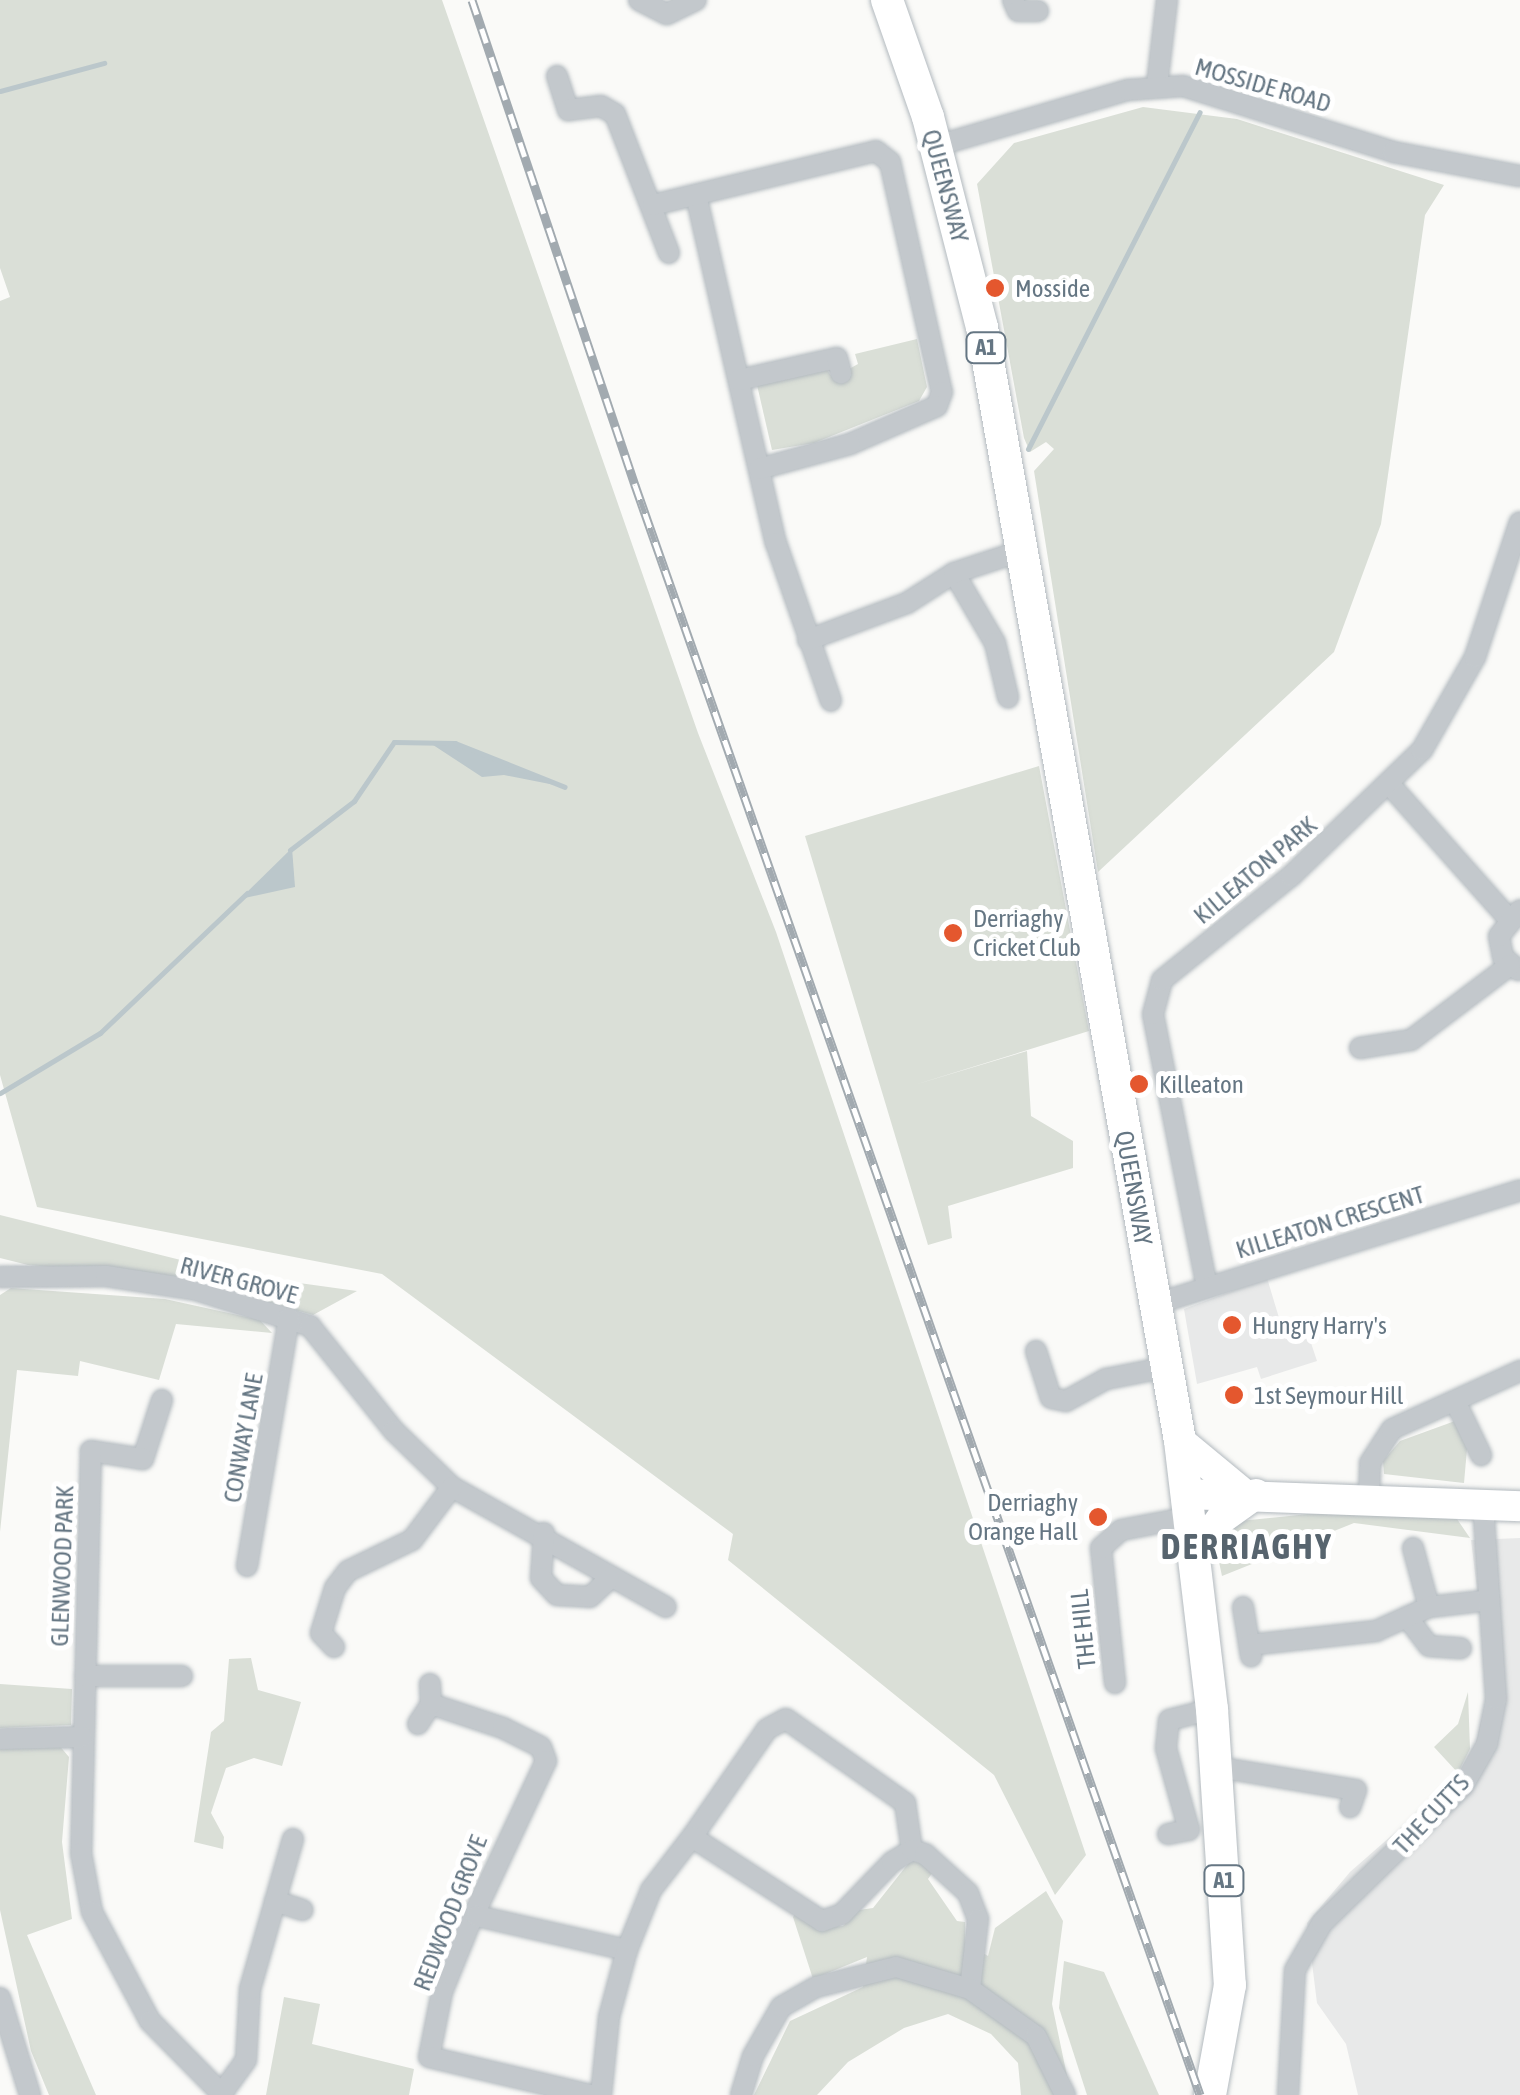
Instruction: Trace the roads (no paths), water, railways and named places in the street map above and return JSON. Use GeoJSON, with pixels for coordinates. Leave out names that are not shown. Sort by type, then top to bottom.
{"type":"FeatureCollection","features":[{"type":"Feature","properties":{"kind":"main road","name":"QUEENSWAY"},"geometry":{"type":"LineString","coordinates":[[887,0],[936,146],[982,327],[1180,1441],[1212,1709],[1230,1985],[1210,2095]]}},
{"type":"Feature","properties":{"kind":"street"},"geometry":{"type":"LineString","coordinates":[[639,0],[667,14],[696,0]]}},
{"type":"Feature","properties":{"kind":"street"},"geometry":{"type":"LineString","coordinates":[[1157,85],[1167,0]]}},
{"type":"Feature","properties":{"kind":"street"},"geometry":{"type":"LineString","coordinates":[[1001,24],[1023,7]]}},
{"type":"Feature","properties":{"kind":"street"},"geometry":{"type":"LineString","coordinates":[[557,76],[568,110],[601,106],[614,114],[653,205],[668,253]]}},
{"type":"Feature","properties":{"kind":"street","name":"MOSSIDE ROAD"},"geometry":{"type":"LineString","coordinates":[[936,146],[1157,85],[1226,96],[1394,152],[1520,176]]}},
{"type":"Feature","properties":{"kind":"street"},"geometry":{"type":"LineString","coordinates":[[653,205],[876,151],[890,162],[942,392],[938,406],[850,444],[759,469]]}},
{"type":"Feature","properties":{"kind":"street"},"geometry":{"type":"LineString","coordinates":[[696,195],[759,469],[808,640],[831,701]]}},
{"type":"Feature","properties":{"kind":"street"},"geometry":{"type":"LineString","coordinates":[[739,380],[837,358],[841,373]]}},
{"type":"Feature","properties":{"kind":"street","name":"KILLEATON PARK"},"geometry":{"type":"LineString","coordinates":[[1207,1287],[1152,1014],[1162,980],[1291,876],[1390,785],[1447,714],[1475,657],[1519,529]]}},
{"type":"Feature","properties":{"kind":"street"},"geometry":{"type":"LineString","coordinates":[[808,640],[907,602],[954,573],[1021,552]]}},
{"type":"Feature","properties":{"kind":"street"},"geometry":{"type":"LineString","coordinates":[[954,573],[995,643],[1008,697]]}},
{"type":"Feature","properties":{"kind":"street"},"geometry":{"type":"LineString","coordinates":[[1360,1048],[1411,1040],[1515,968],[1499,947],[1514,914],[1390,785]]}},
{"type":"Feature","properties":{"kind":"street","name":"KILLEATON CRESCENT"},"geometry":{"type":"LineString","coordinates":[[1155,1304],[1520,1190]]}},
{"type":"Feature","properties":{"kind":"street","name":"RIVER GROVE"},"geometry":{"type":"LineString","coordinates":[[0,1276],[106,1276],[198,1290],[310,1326],[340,1356],[394,1431],[452,1487],[544,1533],[609,1579],[666,1607]]}},
{"type":"Feature","properties":{"kind":"street","name":"CONWAY LANE"},"geometry":{"type":"LineString","coordinates":[[246,1566],[289,1318]]}},
{"type":"Feature","properties":{"kind":"street"},"geometry":{"type":"LineString","coordinates":[[1036,1351],[1051,1398],[1066,1401],[1106,1379],[1167,1367]]}},
{"type":"Feature","properties":{"kind":"street"},"geometry":{"type":"LineString","coordinates":[[1368,1496],[1370,1463],[1384,1436],[1520,1371]]}},
{"type":"Feature","properties":{"kind":"street","name":"GLENWOOD PARK"},"geometry":{"type":"LineString","coordinates":[[162,1400],[143,1459],[90,1451],[82,1853],[92,1912],[150,2021],[222,2094]]}},
{"type":"Feature","properties":{"kind":"street"},"geometry":{"type":"LineString","coordinates":[[1456,1404],[1481,1455]]}},
{"type":"Feature","properties":{"kind":"street"},"geometry":{"type":"LineString","coordinates":[[1180,1441],[1250,1494]]}},
{"type":"Feature","properties":{"kind":"street"},"geometry":{"type":"LineString","coordinates":[[334,1646],[322,1632],[334,1588],[348,1571],[412,1540],[452,1487]]}},
{"type":"Feature","properties":{"kind":"street"},"geometry":{"type":"LineString","coordinates":[[1196,1552],[1221,1519],[1250,1494]]}},
{"type":"Feature","properties":{"kind":"street"},"geometry":{"type":"LineString","coordinates":[[1188,1505],[1250,1494],[1368,1496],[1520,1506]]}},
{"type":"Feature","properties":{"kind":"street","name":"THE CUTTS"},"geometry":{"type":"LineString","coordinates":[[1288,2095],[1296,1970],[1322,1923],[1463,1786],[1487,1744],[1496,1700],[1483,1502]]}},
{"type":"Feature","properties":{"kind":"street","name":"THE HILL"},"geometry":{"type":"LineString","coordinates":[[1114,1683],[1101,1548],[1121,1530],[1188,1505]]}},
{"type":"Feature","properties":{"kind":"street"},"geometry":{"type":"LineString","coordinates":[[544,1533],[541,1578],[557,1595],[590,1597],[609,1579]]}},
{"type":"Feature","properties":{"kind":"street"},"geometry":{"type":"LineString","coordinates":[[1413,1548],[1428,1608]]}},
{"type":"Feature","properties":{"kind":"street"},"geometry":{"type":"LineString","coordinates":[[1243,1607],[1250,1651],[1376,1632],[1428,1608],[1490,1600]]}},
{"type":"Feature","properties":{"kind":"street"},"geometry":{"type":"LineString","coordinates":[[1408,1617],[1429,1646],[1461,1648]]}},
{"type":"Feature","properties":{"kind":"street"},"geometry":{"type":"LineString","coordinates":[[84,1676],[182,1676]]}},
{"type":"Feature","properties":{"kind":"street","name":"REDWOOD GROVE"},"geometry":{"type":"LineString","coordinates":[[418,1724],[430,1694],[540,1747],[546,1762],[516,1814],[477,1916],[442,1992],[429,2057],[591,2095]]}},
{"type":"Feature","properties":{"kind":"street"},"geometry":{"type":"LineString","coordinates":[[1168,1834],[1188,1830],[1166,1748],[1169,1720],[1212,1709]]}},
{"type":"Feature","properties":{"kind":"street"},"geometry":{"type":"LineString","coordinates":[[601,2095],[608,2017],[627,1950],[651,1890],[767,1728],[786,1719],[904,1803],[912,1850]]}},
{"type":"Feature","properties":{"kind":"street"},"geometry":{"type":"LineString","coordinates":[[0,1738],[82,1737]]}},
{"type":"Feature","properties":{"kind":"street"},"geometry":{"type":"LineString","coordinates":[[1216,1766],[1356,1790],[1350,1807]]}},
{"type":"Feature","properties":{"kind":"street"},"geometry":{"type":"LineString","coordinates":[[692,1837],[822,1921],[842,1914],[892,1862],[912,1850]]}},
{"type":"Feature","properties":{"kind":"street"},"geometry":{"type":"LineString","coordinates":[[222,2094],[246,2060],[250,1988],[294,1839]]}},
{"type":"Feature","properties":{"kind":"street"},"geometry":{"type":"LineString","coordinates":[[912,1850],[948,1870],[968,1893],[978,1919],[970,1989]]}},
{"type":"Feature","properties":{"kind":"street"},"geometry":{"type":"LineString","coordinates":[[274,1901],[304,1910]]}},
{"type":"Feature","properties":{"kind":"street"},"geometry":{"type":"LineString","coordinates":[[477,1916],[627,1950]]}},
{"type":"Feature","properties":{"kind":"street"},"geometry":{"type":"LineString","coordinates":[[741,2095],[753,2056],[781,2007],[816,1987],[896,1967],[970,1989],[1036,2036],[1065,2095]]}},
{"type":"Feature","properties":{"kind":"street"},"geometry":{"type":"LineString","coordinates":[[1,2010],[30,2095]]}},
{"type":"Feature","properties":{"kind":"waterway"},"geometry":{"type":"LineString","coordinates":[[0,91],[104,63]]}},
{"type":"Feature","properties":{"kind":"waterway"},"geometry":{"type":"LineString","coordinates":[[1028,449],[1200,112]]}},
{"type":"Feature","properties":{"kind":"waterway"},"geometry":{"type":"LineString","coordinates":[[290,850],[354,801],[394,742],[455,743],[565,787]]}},
{"type":"Feature","properties":{"kind":"waterway"},"geometry":{"type":"LineString","coordinates":[[0,1093],[100,1033],[247,893]]}},
{"type":"Feature","properties":{"kind":"railway"},"geometry":{"type":"LineString","coordinates":[[472,0],[635,485],[1200,2095]]}},
{"type":"Feature","properties":{"kind":"place","name":"Mosside"},"geometry":{"type":"Point","coordinates":[995,288]}},
{"type":"Feature","properties":{"kind":"place","name":"Derriaghy Cricket Club"},"geometry":{"type":"Point","coordinates":[953,933]}},
{"type":"Feature","properties":{"kind":"place","name":"Killeaton"},"geometry":{"type":"Point","coordinates":[1139,1084]}},
{"type":"Feature","properties":{"kind":"place","name":"Hungry Harry's"},"geometry":{"type":"Point","coordinates":[1232,1325]}},
{"type":"Feature","properties":{"kind":"place","name":"1st Seymour Hill"},"geometry":{"type":"Point","coordinates":[1234,1395]}},
{"type":"Feature","properties":{"kind":"place","name":"Derriaghy Orange Hall"},"geometry":{"type":"Point","coordinates":[1098,1517]}},
{"type":"Feature","properties":{"kind":"district","name":"DERRIAGHY"},"geometry":{"type":"Point","coordinates":[1247,1546]}}]}
